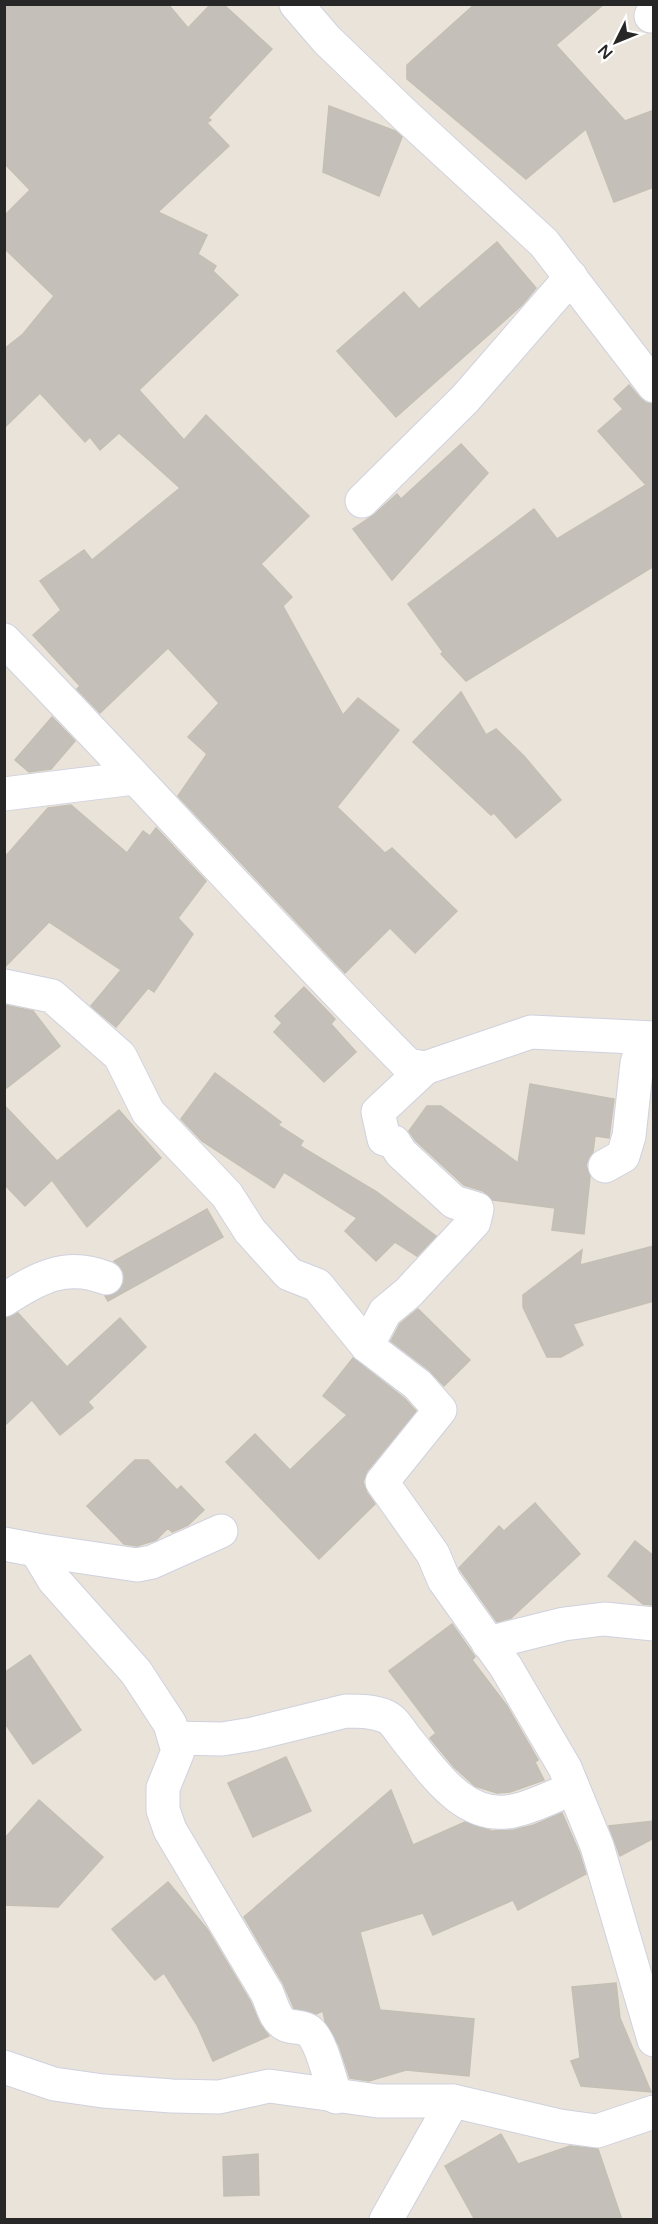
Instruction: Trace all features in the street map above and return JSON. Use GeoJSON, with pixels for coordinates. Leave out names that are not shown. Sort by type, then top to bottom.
{"type":"FeatureCollection","features":[{"type":"Feature","properties":{"kind":"street"},"geometry":{"type":"LineString","coordinates":[[296,4],[327,40],[544,243],[654,386]]}},
{"type":"Feature","properties":{"kind":"street"},"geometry":{"type":"LineString","coordinates":[[362,501],[465,399],[571,277]]}},
{"type":"Feature","properties":{"kind":"street"},"geometry":{"type":"LineString","coordinates":[[4,640],[88,726],[134,778],[401,1059],[408,1065],[425,1068]]}},
{"type":"Feature","properties":{"kind":"street"},"geometry":{"type":"LineString","coordinates":[[4,794],[134,778]]}},
{"type":"Feature","properties":{"kind":"street"},"geometry":{"type":"LineString","coordinates":[[4,986],[52,996],[120,1056],[148,1112],[227,1195],[250,1231],[289,1274],[317,1285],[367,1346],[417,1385],[440,1410],[382,1482],[433,1554],[444,1580],[506,1667],[565,1768],[597,1846],[654,2040]]}},
{"type":"Feature","properties":{"kind":"street"},"geometry":{"type":"LineString","coordinates":[[367,1346],[386,1312],[408,1293],[474,1222],[477,1209],[454,1202],[401,1153],[394,1142],[384,1139],[378,1112],[425,1068],[531,1032],[649,1038],[637,1064],[629,1136],[623,1156],[605,1166]]}},
{"type":"Feature","properties":{"kind":"street"},"geometry":{"type":"LineString","coordinates":[[4,1300],[47,1276],[69,1271],[89,1271],[106,1278]]}},
{"type":"Feature","properties":{"kind":"street"},"geometry":{"type":"LineString","coordinates":[[4,1544],[137,1565],[152,1562],[221,1532]]}},
{"type":"Feature","properties":{"kind":"street"},"geometry":{"type":"LineString","coordinates":[[36,1550],[54,1580],[114,1644],[136,1672],[170,1724],[178,1751],[163,1788],[163,1810],[170,1830],[267,1993],[277,2017],[286,2025],[301,2027],[309,2031],[317,2041],[336,2097]]}},
{"type":"Feature","properties":{"kind":"street"},"geometry":{"type":"LineString","coordinates":[[488,1643],[564,1624],[604,1619],[654,1624]]}},
{"type":"Feature","properties":{"kind":"street"},"geometry":{"type":"LineString","coordinates":[[175,1738],[222,1739],[253,1734],[346,1711],[361,1711],[389,1718],[427,1766],[453,1793],[471,1807],[512,1812],[573,1788]]}},
{"type":"Feature","properties":{"kind":"street"},"geometry":{"type":"LineString","coordinates":[[4,2067],[54,2084],[103,2091],[219,2097],[269,2086],[378,2101],[453,2101],[560,2126],[597,2131],[654,2112]]}},
{"type":"Feature","properties":{"kind":"street"},"geometry":{"type":"LineString","coordinates":[[386,2220],[453,2101]]}},
{"type":"Feature","properties":{"kind":"building"},"geometry":{"type":"Polygon","coordinates":[[[4,4],[168,4],[188,28],[211,4],[223,4],[272,49],[208,118],[211,120],[207,123],[229,146],[158,212],[207,235],[198,254],[216,266],[213,271],[238,295],[139,390],[184,440],[206,415],[309,516],[261,564],[292,597],[283,606],[343,715],[358,698],[399,730],[337,807],[385,853],[392,848],[457,911],[415,953],[390,928],[345,973],[178,796],[207,754],[188,737],[219,703],[168,648],[100,713],[77,689],[80,686],[33,635],[61,610],[40,581],[84,550],[92,560],[180,488],[119,433],[100,450],[90,437],[85,442],[40,393],[4,428],[4,349],[23,334],[54,296],[4,248],[4,216],[30,190],[4,163],[4,4]]]}},
{"type":"Feature","properties":{"kind":"building"},"geometry":{"type":"Polygon","coordinates":[[[475,4],[604,4],[556,45],[625,121],[654,110],[654,187],[614,202],[586,129],[526,179],[407,79],[407,65],[475,4]]]}},
{"type":"Feature","properties":{"kind":"building"},"geometry":{"type":"Polygon","coordinates":[[[329,106],[395,131],[402,137],[379,196],[323,172],[329,106]]]}},
{"type":"Feature","properties":{"kind":"building"},"geometry":{"type":"Polygon","coordinates":[[[497,242],[536,288],[522,305],[396,417],[337,351],[404,292],[419,309],[497,242]]]}},
{"type":"Feature","properties":{"kind":"building"},"geometry":{"type":"Polygon","coordinates":[[[629,385],[646,403],[654,404],[654,566],[466,681],[441,654],[443,652],[408,604],[534,509],[557,539],[646,485],[598,431],[623,409],[614,399],[629,385]]]}},
{"type":"Feature","properties":{"kind":"building"},"geometry":{"type":"Polygon","coordinates":[[[461,444],[488,473],[392,580],[353,529],[375,514],[397,494],[401,499],[461,444]]]}},
{"type":"Feature","properties":{"kind":"building"},"geometry":{"type":"Polygon","coordinates":[[[461,692],[486,735],[496,729],[524,756],[561,800],[516,838],[494,813],[491,815],[413,742],[461,692]]]}},
{"type":"Feature","properties":{"kind":"building"},"geometry":{"type":"Polygon","coordinates":[[[52,717],[75,741],[51,769],[29,772],[15,760],[52,717]]]}},
{"type":"Feature","properties":{"kind":"building"},"geometry":{"type":"Polygon","coordinates":[[[71,805],[127,853],[143,831],[150,836],[156,828],[206,881],[178,918],[193,934],[154,992],[148,988],[116,1027],[91,1006],[121,970],[49,922],[4,968],[4,858],[48,808],[71,805]]]}},
{"type":"Feature","properties":{"kind":"building"},"geometry":{"type":"Polygon","coordinates":[[[304,987],[335,1019],[331,1024],[356,1052],[324,1082],[274,1032],[282,1023],[275,1016],[304,987]]]}},
{"type":"Feature","properties":{"kind":"building"},"geometry":{"type":"Polygon","coordinates":[[[4,1005],[33,1011],[60,1046],[4,1090],[4,1005]]]}},
{"type":"Feature","properties":{"kind":"building"},"geometry":{"type":"Polygon","coordinates":[[[215,1073],[281,1122],[278,1125],[303,1141],[300,1146],[377,1192],[436,1236],[417,1256],[395,1242],[376,1261],[345,1231],[357,1218],[284,1172],[274,1188],[202,1141],[181,1119],[215,1073]]]}},
{"type":"Feature","properties":{"kind":"building"},"geometry":{"type":"Polygon","coordinates":[[[530,1084],[614,1099],[609,1138],[595,1136],[593,1152],[586,1165],[590,1177],[584,1234],[552,1230],[555,1208],[493,1200],[483,1191],[464,1185],[416,1141],[409,1131],[427,1106],[441,1106],[518,1163],[530,1084]]]}},
{"type":"Feature","properties":{"kind":"building"},"geometry":{"type":"Polygon","coordinates":[[[4,1105],[57,1161],[119,1110],[161,1158],[87,1227],[52,1180],[25,1206],[4,1184],[4,1105]]]}},
{"type":"Feature","properties":{"kind":"building"},"geometry":{"type":"Polygon","coordinates":[[[207,1209],[223,1237],[108,1301],[105,1296],[118,1292],[124,1283],[124,1273],[114,1261],[207,1209]]]}},
{"type":"Feature","properties":{"kind":"building"},"geometry":{"type":"Polygon","coordinates":[[[654,1246],[654,1301],[573,1324],[583,1345],[561,1357],[547,1357],[523,1307],[523,1295],[582,1250],[580,1265],[654,1246]]]}},
{"type":"Feature","properties":{"kind":"building"},"geometry":{"type":"Polygon","coordinates":[[[418,1309],[470,1360],[444,1386],[429,1370],[391,1341],[400,1324],[418,1309]]]}},
{"type":"Feature","properties":{"kind":"building"},"geometry":{"type":"Polygon","coordinates":[[[18,1313],[67,1367],[120,1318],[146,1347],[88,1402],[93,1408],[60,1435],[32,1400],[4,1426],[4,1319],[18,1313]]]}},
{"type":"Feature","properties":{"kind":"building"},"geometry":{"type":"Polygon","coordinates":[[[353,1358],[405,1399],[416,1411],[367,1471],[363,1482],[375,1504],[319,1559],[226,1462],[255,1434],[290,1470],[347,1415],[323,1396],[353,1358]]]}},
{"type":"Feature","properties":{"kind":"building"},"geometry":{"type":"Polygon","coordinates":[[[135,1460],[148,1460],[177,1490],[181,1486],[204,1510],[188,1525],[172,1532],[168,1528],[156,1540],[137,1546],[124,1544],[87,1506],[135,1460]]]}},
{"type":"Feature","properties":{"kind":"building"},"geometry":{"type":"Polygon","coordinates":[[[535,1503],[580,1554],[511,1618],[497,1622],[459,1568],[499,1526],[504,1531],[535,1503]]]}},
{"type":"Feature","properties":{"kind":"building"},"geometry":{"type":"Polygon","coordinates":[[[635,1541],[654,1556],[654,1605],[643,1604],[608,1576],[635,1541]]]}},
{"type":"Feature","properties":{"kind":"building"},"geometry":{"type":"Polygon","coordinates":[[[452,1624],[475,1657],[472,1660],[507,1706],[538,1760],[535,1762],[544,1780],[510,1792],[497,1793],[475,1786],[454,1767],[430,1738],[436,1733],[389,1671],[452,1624]]]}},
{"type":"Feature","properties":{"kind":"building"},"geometry":{"type":"Polygon","coordinates":[[[30,1655],[81,1730],[33,1764],[4,1722],[4,1673],[30,1655]]]}},
{"type":"Feature","properties":{"kind":"building"},"geometry":{"type":"Polygon","coordinates":[[[286,1757],[311,1811],[253,1837],[228,1783],[286,1757]]]}},
{"type":"Feature","properties":{"kind":"building"},"geometry":{"type":"Polygon","coordinates":[[[391,1790],[413,1845],[465,1822],[492,1831],[514,1830],[534,1825],[562,1813],[586,1874],[518,1910],[513,1900],[433,1935],[423,1913],[360,1932],[380,2010],[474,2019],[469,2076],[406,2070],[369,2081],[350,2078],[339,2045],[325,2021],[323,2011],[316,2014],[294,2008],[283,1983],[244,1917],[391,1790]]]}},
{"type":"Feature","properties":{"kind":"building"},"geometry":{"type":"Polygon","coordinates":[[[39,1800],[103,1857],[58,1907],[4,1905],[4,1839],[39,1800]]]}},
{"type":"Feature","properties":{"kind":"building"},"geometry":{"type":"Polygon","coordinates":[[[654,1821],[654,1838],[620,1856],[609,1826],[654,1821]]]}},
{"type":"Feature","properties":{"kind":"building"},"geometry":{"type":"Polygon","coordinates":[[[168,1882],[207,1929],[269,2036],[213,2061],[197,2025],[164,1973],[155,1980],[112,1929],[168,1882]]]}},
{"type":"Feature","properties":{"kind":"building"},"geometry":{"type":"Polygon","coordinates":[[[616,1983],[620,2018],[651,2092],[581,2086],[571,2061],[580,2058],[572,1987],[616,1983]]]}},
{"type":"Feature","properties":{"kind":"building"},"geometry":{"type":"Polygon","coordinates":[[[501,2134],[518,2164],[570,2146],[598,2149],[622,2220],[475,2220],[445,2166],[501,2134]]]}},
{"type":"Feature","properties":{"kind":"building"},"geometry":{"type":"Polygon","coordinates":[[[258,2154],[259,2195],[224,2196],[223,2157],[258,2154]]]}}]}
